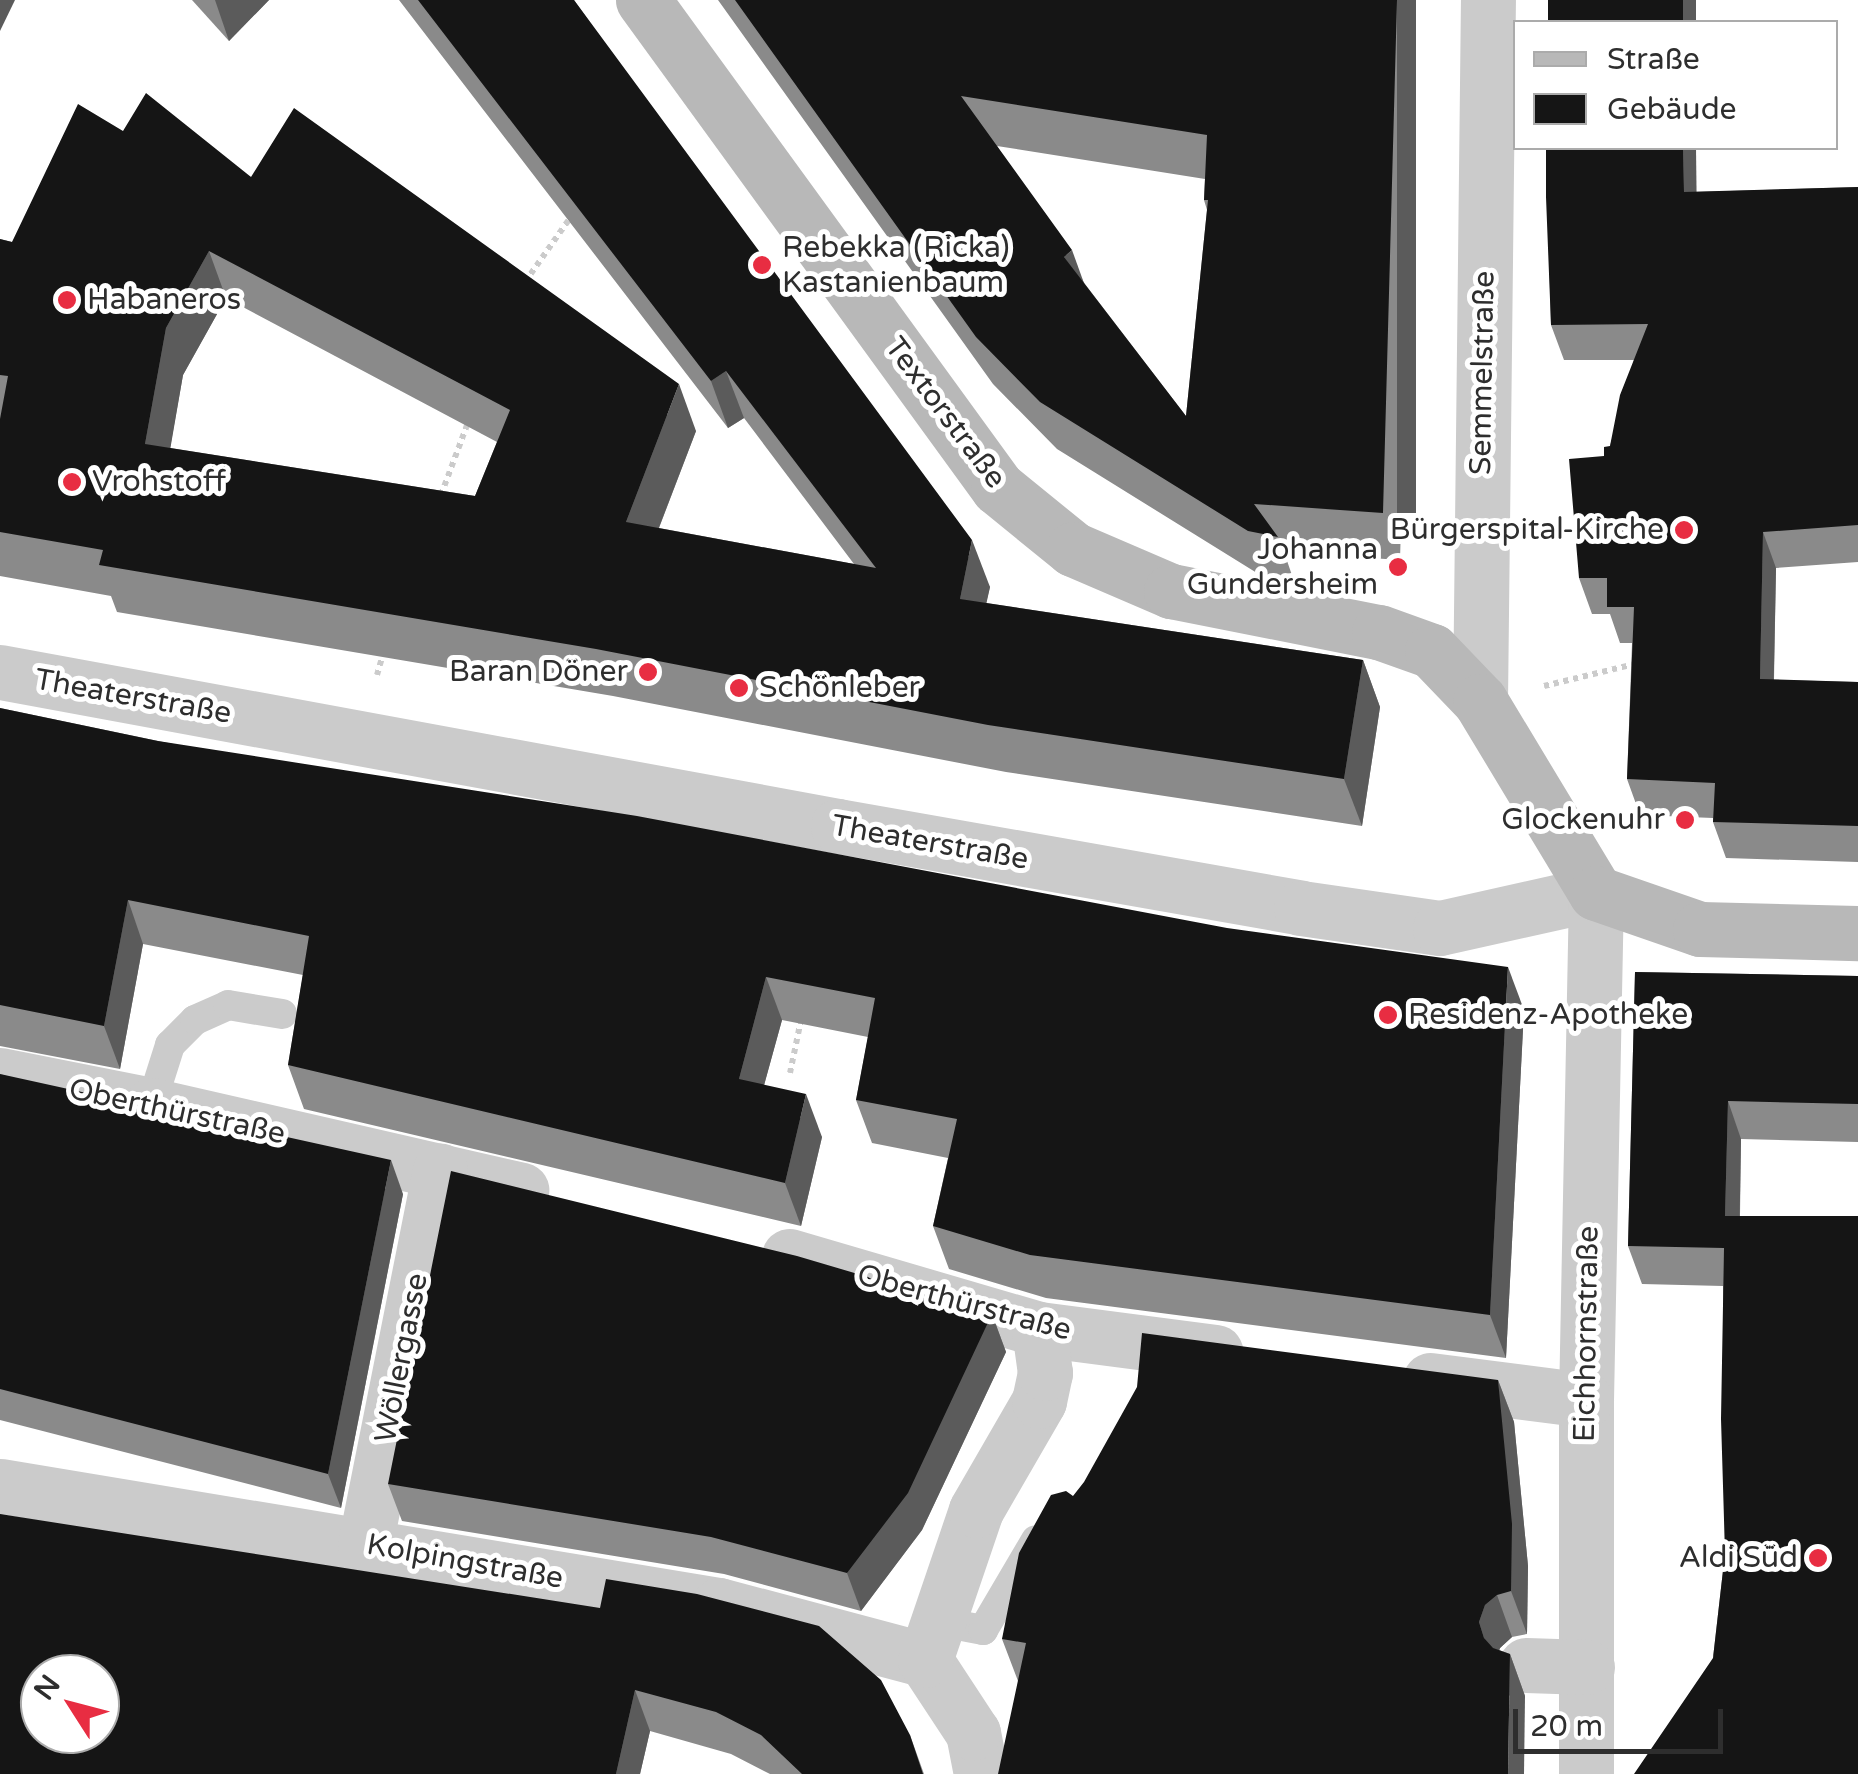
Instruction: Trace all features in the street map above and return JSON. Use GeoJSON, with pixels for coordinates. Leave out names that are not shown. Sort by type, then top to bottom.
{"type":"FeatureCollection","features":[{"type":"Feature","properties":{"kind":"street","name":"Textorstraße"},"geometry":{"type":"LineString","coordinates":[[644,0],[998,488],[1073,548],[1171,591],[1380,632],[1432,651],[1480,701]]}},
{"type":"Feature","properties":{"kind":"street","name":"Semmelstraße"},"geometry":{"type":"LineString","coordinates":[[1480,701],[1488,0]]}},
{"type":"Feature","properties":{"kind":"street","name":"Theaterstraße"},"geometry":{"type":"LineString","coordinates":[[0,672],[1300,908],[1440,928],[1596,893]]}},
{"type":"Feature","properties":{"kind":"street"},"geometry":{"type":"LineString","coordinates":[[1480,701],[1596,893],[1700,930],[1858,933]]}},
{"type":"Feature","properties":{"kind":"street","name":"Eichhornstraße"},"geometry":{"type":"LineString","coordinates":[[1586,1774],[1586,1400],[1596,893]]}},
{"type":"Feature","properties":{"kind":"street","name":"Oberthürstraße"},"geometry":{"type":"LineString","coordinates":[[0,1075],[151,1104],[573,1203]]}},
{"type":"Feature","properties":{"kind":"street","name":"Wöllergasse"},"geometry":{"type":"LineString","coordinates":[[365,1545],[440,1170]]}},
{"type":"Feature","properties":{"kind":"street","name":"Oberthürstraße"},"geometry":{"type":"LineString","coordinates":[[744,1245],[916,1290],[1039,1330],[1262,1358]]}},
{"type":"Feature","properties":{"kind":"street"},"geometry":{"type":"LineString","coordinates":[[982,1774],[973,1734],[933,1641],[976,1510],[1039,1401],[1045,1353],[1039,1330]]}},
{"type":"Feature","properties":{"kind":"street"},"geometry":{"type":"LineString","coordinates":[[1376,1373],[1586,1400]]}},
{"type":"Feature","properties":{"kind":"street","name":"Kolpingstraße"},"geometry":{"type":"LineString","coordinates":[[0,1486],[933,1641]]}},
{"type":"Feature","properties":{"kind":"street"},"geometry":{"type":"LineString","coordinates":[[1526,1664],[1587,1666]]}},
{"type":"Feature","properties":{"kind":"lane"},"geometry":{"type":"LineString","coordinates":[[151,1104],[170,1045],[195,1020],[228,1005],[282,1014]]}},
{"type":"Feature","properties":{"kind":"lane"},"geometry":{"type":"LineString","coordinates":[[933,1641],[983,1630],[1038,1536],[1063,1516]]}},
{"type":"Feature","properties":{"kind":"path"},"geometry":{"type":"LineString","coordinates":[[522,286],[570,218]]}},
{"type":"Feature","properties":{"kind":"path"},"geometry":{"type":"LineString","coordinates":[[440,497],[467,425]]}},
{"type":"Feature","properties":{"kind":"path"},"geometry":{"type":"LineString","coordinates":[[1480,701],[1646,662]]}},
{"type":"Feature","properties":{"kind":"path"},"geometry":{"type":"LineString","coordinates":[[790,1073],[803,1012]]}},
{"type":"Feature","properties":{"kind":"building"},"geometry":{"type":"Polygon","coordinates":[[[418,0],[574,0],[972,540],[960,599],[1363,660],[1344,779],[988,725],[596,649],[99,565],[103,550],[0,532],[0,419],[8,376],[0,375],[0,239],[12,242],[78,104],[123,131],[146,93],[251,177],[294,108],[679,384],[626,522],[876,568],[726,371],[711,381],[418,0]],[[209,251],[166,328],[145,444],[475,496],[510,410],[209,251]]]}},
{"type":"Feature","properties":{"kind":"building"},"geometry":{"type":"Polygon","coordinates":[[[735,0],[1397,0],[1383,513],[1254,504],[1278,537],[1248,531],[1040,402],[976,337],[735,0]],[[961,96],[1072,250],[1064,257],[1186,416],[1208,200],[1204,200],[1207,135],[961,96]]]}},
{"type":"Feature","properties":{"kind":"building"},"geometry":{"type":"Polygon","coordinates":[[[1548,0],[1683,0],[1683,20],[1548,20],[1548,0]]]}},
{"type":"Feature","properties":{"kind":"building"},"geometry":{"type":"Polygon","coordinates":[[[1546,150],[1683,150],[1684,192],[1858,187],[1858,525],[1763,532],[1760,679],[1858,682],[1858,826],[1713,822],[1715,783],[1627,779],[1634,607],[1607,607],[1607,578],[1579,578],[1569,459],[1604,456],[1604,447],[1610,446],[1620,395],[1648,324],[1551,325],[1546,150]]]}},
{"type":"Feature","properties":{"kind":"building"},"geometry":{"type":"Polygon","coordinates":[[[0,708],[158,741],[637,816],[1227,928],[1508,967],[1490,1315],[1030,1255],[933,1226],[957,1119],[856,1100],[875,998],[766,977],[739,1079],[806,1094],[785,1183],[288,1065],[309,936],[128,900],[104,1026],[0,1005],[0,708]]]}},
{"type":"Feature","properties":{"kind":"building"},"geometry":{"type":"Polygon","coordinates":[[[1635,972],[1858,976],[1858,1104],[1728,1101],[1725,1216],[1858,1216],[1858,1774],[1634,1774],[1713,1658],[1725,1553],[1721,1419],[1724,1248],[1628,1246],[1635,972]]]}},
{"type":"Feature","properties":{"kind":"building"},"geometry":{"type":"Polygon","coordinates":[[[0,1074],[391,1160],[328,1474],[0,1389],[0,1074]]]}},
{"type":"Feature","properties":{"kind":"building"},"geometry":{"type":"Polygon","coordinates":[[[451,1171],[797,1256],[868,1277],[918,1306],[921,1293],[992,1314],[908,1493],[847,1573],[711,1537],[388,1484],[451,1171]]]}},
{"type":"Feature","properties":{"kind":"building"},"geometry":{"type":"Polygon","coordinates":[[[1142,1333],[1498,1380],[1512,1524],[1511,1591],[1497,1595],[1485,1605],[1479,1622],[1484,1638],[1493,1648],[1510,1654],[1508,1774],[998,1774],[1026,1643],[1002,1639],[1019,1553],[1051,1495],[1066,1491],[1073,1496],[1084,1482],[1137,1387],[1142,1333]]]}},
{"type":"Feature","properties":{"kind":"building"},"geometry":{"type":"Polygon","coordinates":[[[0,1514],[600,1608],[606,1579],[697,1594],[819,1626],[881,1680],[910,1735],[923,1774],[802,1774],[761,1735],[716,1712],[635,1690],[616,1774],[0,1774],[0,1514]]]}},
{"type":"Feature","properties":{"kind":"place","name":"Rebekka (Ricka) Kastanienbaum"},"geometry":{"type":"Point","coordinates":[762,265]}},
{"type":"Feature","properties":{"kind":"place","name":"Habaneros"},"geometry":{"type":"Point","coordinates":[67,300]}},
{"type":"Feature","properties":{"kind":"place","name":"Vrohstoff"},"geometry":{"type":"Point","coordinates":[72,482]}},
{"type":"Feature","properties":{"kind":"place","name":"Bürgerspital-Kirche"},"geometry":{"type":"Point","coordinates":[1684,530]}},
{"type":"Feature","properties":{"kind":"place","name":"Johanna Gundersheim"},"geometry":{"type":"Point","coordinates":[1398,567]}},
{"type":"Feature","properties":{"kind":"place","name":"Baran Döner"},"geometry":{"type":"Point","coordinates":[648,672]}},
{"type":"Feature","properties":{"kind":"place","name":"Schönleber"},"geometry":{"type":"Point","coordinates":[739,688]}},
{"type":"Feature","properties":{"kind":"place","name":"Glockenuhr"},"geometry":{"type":"Point","coordinates":[1685,820]}},
{"type":"Feature","properties":{"kind":"place","name":"Residenz-Apotheke"},"geometry":{"type":"Point","coordinates":[1388,1015]}},
{"type":"Feature","properties":{"kind":"place","name":"Aldi Süd"},"geometry":{"type":"Point","coordinates":[1818,1558]}}]}
